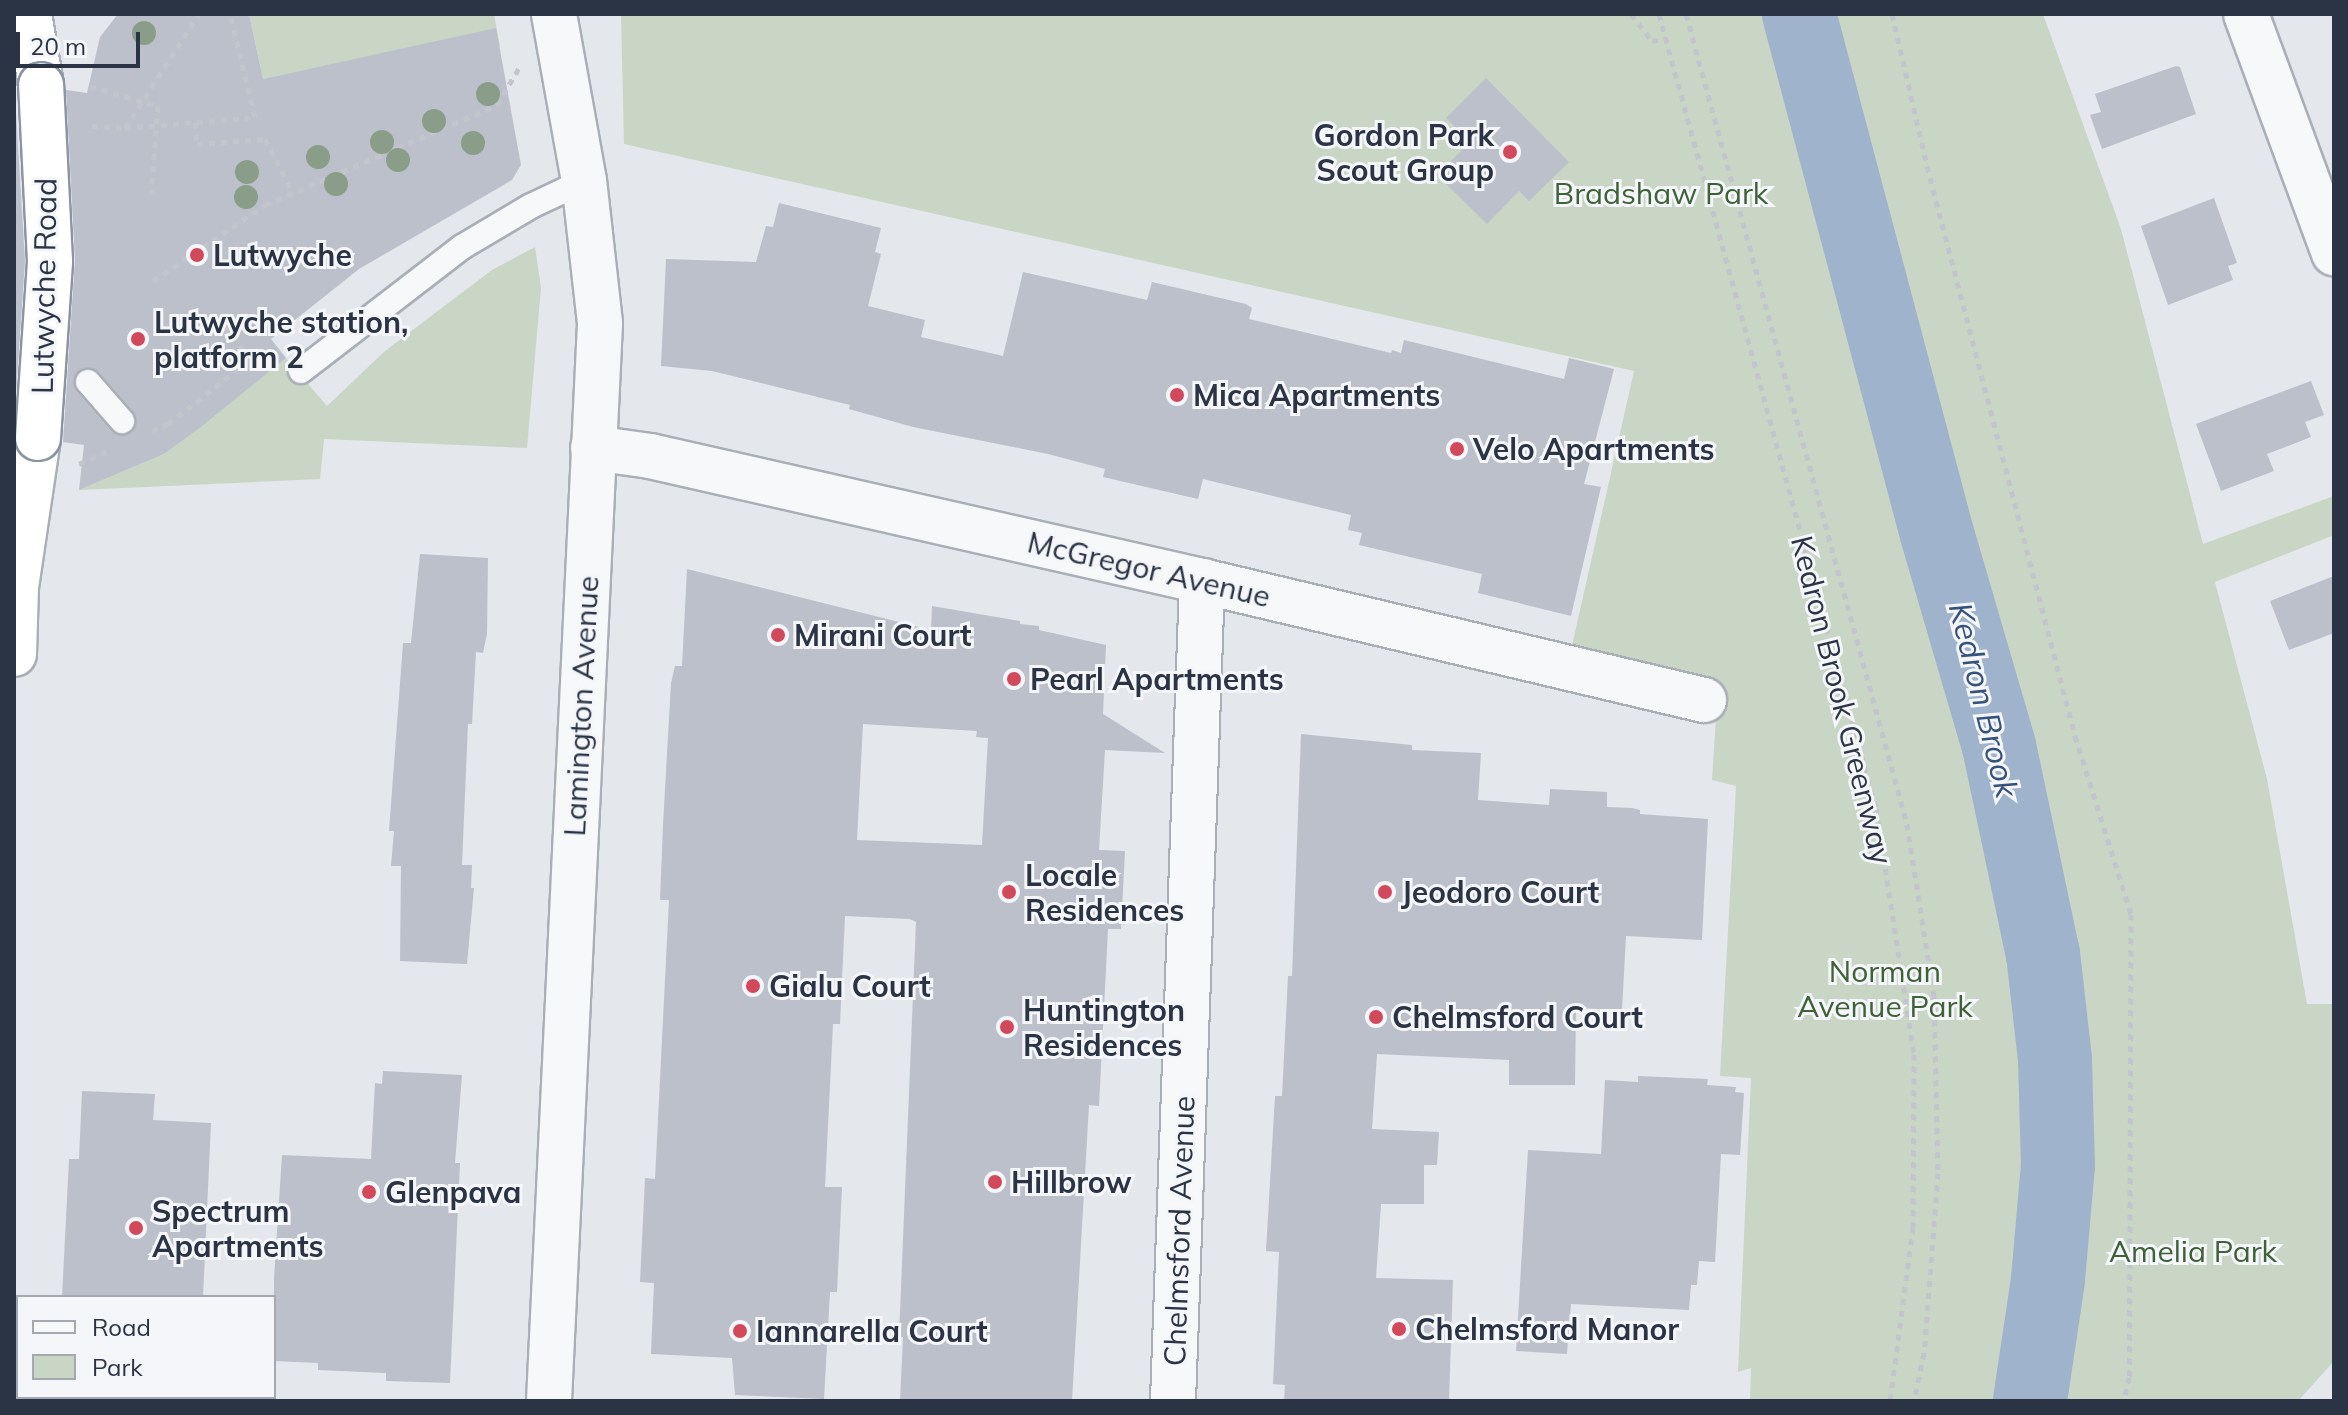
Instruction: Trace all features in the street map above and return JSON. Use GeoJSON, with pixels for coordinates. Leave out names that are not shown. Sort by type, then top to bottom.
{"type":"FeatureCollection","features":[{"type":"Feature","properties":{"kind":"highway","name":"Lutwyche Road"},"geometry":{"type":"LineString","coordinates":[[14,654],[16,587],[56,446],[41,85],[29,14]]}},
{"type":"Feature","properties":{"kind":"street","name":"Lamington Avenue"},"geometry":{"type":"LineString","coordinates":[[549,1401],[600,323],[584,181],[554,14]]}},
{"type":"Feature","properties":{"kind":"street"},"geometry":{"type":"LineString","coordinates":[[2246,14],[2334,253]]}},
{"type":"Feature","properties":{"kind":"street","name":"McGregor Avenue"},"geometry":{"type":"LineString","coordinates":[[593,448],[650,456],[1202,581],[1704,700]]}},
{"type":"Feature","properties":{"kind":"street","name":"Chelmsford Avenue"},"geometry":{"type":"LineString","coordinates":[[1173,1401],[1202,581]]}},
{"type":"Feature","properties":{"kind":"lane"},"geometry":{"type":"LineString","coordinates":[[301,371],[462,247],[531,206],[584,181]]}},
{"type":"Feature","properties":{"kind":"lane"},"geometry":{"type":"LineString","coordinates":[[88,382],[132,429]]}},
{"type":"Feature","properties":{"kind":"path"},"geometry":{"type":"LineString","coordinates":[[125,128],[199,14]]}},
{"type":"Feature","properties":{"kind":"path"},"geometry":{"type":"LineString","coordinates":[[92,126],[125,128],[255,117],[230,14]]}},
{"type":"Feature","properties":{"kind":"path"},"geometry":{"type":"LineString","coordinates":[[1631,14],[1652,41],[1666,38]]}},
{"type":"Feature","properties":{"kind":"path","name":"Kedron Brook Greenway"},"geometry":{"type":"LineString","coordinates":[[1659,14],[1876,809],[1914,1054],[1913,1227],[1890,1401]]}},
{"type":"Feature","properties":{"kind":"path"},"geometry":{"type":"LineString","coordinates":[[1686,14],[1907,824],[1934,996],[1938,1173],[1924,1353],[1914,1401]]}},
{"type":"Feature","properties":{"kind":"path"},"geometry":{"type":"LineString","coordinates":[[1892,14],[1927,166],[2075,736],[2131,914],[2129,1377],[2124,1401]]}},
{"type":"Feature","properties":{"kind":"path"},"geometry":{"type":"LineString","coordinates":[[153,281],[265,205],[497,105],[517,69]]}},
{"type":"Feature","properties":{"kind":"path"},"geometry":{"type":"LineString","coordinates":[[90,86],[158,106],[151,194]]}},
{"type":"Feature","properties":{"kind":"path"},"geometry":{"type":"LineString","coordinates":[[195,122],[197,144],[265,139],[293,193]]}},
{"type":"Feature","properties":{"kind":"path"},"geometry":{"type":"LineString","coordinates":[[132,429],[168,424],[250,360],[214,313]]}},
{"type":"Feature","properties":{"kind":"path"},"geometry":{"type":"LineString","coordinates":[[56,446],[73,467],[114,448]]}},
{"type":"Feature","properties":{"kind":"green space"},"geometry":{"type":"Polygon","coordinates":[[[249,14],[494,14],[500,46],[397,107],[385,53],[263,79],[249,14]]]}},
{"type":"Feature","properties":{"kind":"green space"},"geometry":{"type":"Polygon","coordinates":[[[621,14],[2043,14],[2121,229],[2203,544],[2334,496],[2334,535],[2215,582],[2267,779],[2307,1004],[2334,1004],[2334,1361],[2298,1401],[1750,1401],[1751,1368],[1738,1372],[1751,1078],[1720,1076],[1736,786],[1712,780],[1718,687],[1571,650],[1634,371],[624,144],[621,14]]]}},
{"type":"Feature","properties":{"kind":"green space"},"geometry":{"type":"Polygon","coordinates":[[[535,247],[541,288],[527,448],[324,439],[320,479],[79,490],[164,454],[286,358],[327,406],[385,351],[492,270],[535,247]]]}},
{"type":"Feature","properties":{"kind":"building","name":"Lutwyche"},"geometry":{"type":"Polygon","coordinates":[[[118,14],[249,14],[263,79],[496,28],[521,165],[512,180],[359,269],[271,339],[286,358],[164,454],[79,490],[84,445],[63,442],[75,260],[66,90],[87,93],[100,37],[118,14]],[[84,368],[74,378],[77,392],[111,431],[118,435],[131,433],[136,425],[133,411],[99,372],[84,368]]]}},
{"type":"Feature","properties":{"kind":"building"},"geometry":{"type":"Polygon","coordinates":[[[2180,67],[2196,114],[2102,149],[2090,115],[2101,112],[2095,94],[2180,67]]]}},
{"type":"Feature","properties":{"kind":"building","name":"Gordon Park Scout Group"},"geometry":{"type":"Polygon","coordinates":[[[1486,78],[1569,162],[1529,201],[1519,191],[1487,224],[1437,175],[1470,142],[1446,118],[1486,78]]]}},
{"type":"Feature","properties":{"kind":"building"},"geometry":{"type":"Polygon","coordinates":[[[14,80],[25,261],[14,422],[14,80]]]}},
{"type":"Feature","properties":{"kind":"building"},"geometry":{"type":"Polygon","coordinates":[[[2214,198],[2237,263],[2228,266],[2233,280],[2168,305],[2141,226],[2214,198]]]}},
{"type":"Feature","properties":{"kind":"building"},"geometry":{"type":"Polygon","coordinates":[[[779,203],[881,228],[875,252],[881,254],[868,306],[925,320],[921,337],[1003,356],[1023,272],[1147,300],[1152,282],[1246,304],[1252,308],[1249,319],[1391,353],[1392,350],[1401,353],[1404,340],[1564,379],[1569,358],[1614,369],[1584,484],[1601,487],[1571,616],[1478,593],[1482,574],[1359,545],[1362,533],[1348,530],[1351,515],[1203,479],[1198,499],[1103,477],[1105,469],[1048,454],[913,427],[849,409],[850,405],[712,371],[661,366],[666,259],[756,262],[766,226],[773,227],[779,203]]]}},
{"type":"Feature","properties":{"kind":"building"},"geometry":{"type":"Polygon","coordinates":[[[2311,381],[2324,415],[2305,422],[2311,437],[2267,454],[2274,471],[2221,491],[2196,424],[2311,381]]]}},
{"type":"Feature","properties":{"kind":"building"},"geometry":{"type":"Polygon","coordinates":[[[420,554],[488,558],[487,634],[483,653],[476,652],[472,724],[468,724],[462,865],[472,865],[471,888],[474,888],[467,964],[400,961],[401,866],[391,866],[394,831],[389,831],[403,643],[411,643],[420,554]]]}},
{"type":"Feature","properties":{"kind":"building"},"geometry":{"type":"Polygon","coordinates":[[[687,569],[931,630],[932,606],[1020,621],[1020,624],[1039,626],[1039,630],[1106,645],[1103,714],[1165,753],[1105,750],[1099,850],[1125,851],[1121,929],[1108,929],[1099,1106],[1089,1105],[1072,1401],[900,1401],[903,1337],[899,1337],[916,922],[910,919],[845,916],[840,1024],[833,1024],[825,1187],[842,1187],[837,1292],[830,1292],[824,1399],[735,1395],[732,1358],[651,1354],[654,1283],[640,1282],[645,1178],[655,1179],[669,900],[660,900],[671,683],[675,666],[682,666],[687,569]],[[863,724],[857,840],[982,845],[988,738],[976,737],[977,731],[863,724]]]}},
{"type":"Feature","properties":{"kind":"building"},"geometry":{"type":"Polygon","coordinates":[[[2334,576],[2334,633],[2289,650],[2270,601],[2334,576]]]}},
{"type":"Feature","properties":{"kind":"building"},"geometry":{"type":"Polygon","coordinates":[[[1301,734],[1412,745],[1412,750],[1481,753],[1478,800],[1549,805],[1550,789],[1607,792],[1607,807],[1632,808],[1640,810],[1640,814],[1708,819],[1702,940],[1626,936],[1622,1010],[1576,1008],[1575,1085],[1509,1085],[1509,1060],[1377,1054],[1372,1129],[1439,1132],[1437,1165],[1424,1165],[1424,1204],[1381,1204],[1376,1278],[1453,1280],[1449,1401],[1284,1401],[1285,1385],[1273,1384],[1279,1252],[1266,1251],[1275,1096],[1282,1096],[1288,976],[1292,976],[1301,734]]]}},
{"type":"Feature","properties":{"kind":"building"},"geometry":{"type":"Polygon","coordinates":[[[383,1071],[462,1075],[455,1163],[460,1163],[450,1383],[386,1381],[386,1373],[318,1370],[318,1363],[276,1361],[274,1278],[282,1155],[371,1159],[375,1083],[382,1084],[383,1071]]]}},
{"type":"Feature","properties":{"kind":"building"},"geometry":{"type":"Polygon","coordinates":[[[1638,1076],[1708,1079],[1707,1085],[1736,1087],[1735,1092],[1744,1093],[1740,1155],[1721,1154],[1715,1262],[1699,1261],[1697,1285],[1691,1285],[1689,1310],[1571,1304],[1567,1354],[1516,1351],[1528,1150],[1601,1154],[1605,1080],[1638,1082],[1638,1076]]]}},
{"type":"Feature","properties":{"kind":"building","name":"Spectrum Apartments"},"geometry":{"type":"Polygon","coordinates":[[[82,1091],[155,1094],[153,1120],[211,1123],[203,1295],[62,1295],[69,1159],[79,1159],[82,1091]]]}},
{"type":"Feature","properties":{"kind":"waterway","name":"Kedron Brook"},"geometry":{"type":"LineString","coordinates":[[1799,14],[1937,534],[1999,746],[2043,954],[2055,1060],[2058,1165],[2048,1280],[2030,1401]]}},
{"type":"Feature","properties":{"kind":"place","name":"Gordon Park Scout Group"},"geometry":{"type":"Point","coordinates":[1510,152]}},
{"type":"Feature","properties":{"kind":"place","name":"Lutwyche"},"geometry":{"type":"Point","coordinates":[197,255]}},
{"type":"Feature","properties":{"kind":"place","name":"Lutwyche station, platform 2"},"geometry":{"type":"Point","coordinates":[138,339]}},
{"type":"Feature","properties":{"kind":"place","name":"Mica Apartments"},"geometry":{"type":"Point","coordinates":[1177,395]}},
{"type":"Feature","properties":{"kind":"place","name":"Velo Apartments"},"geometry":{"type":"Point","coordinates":[1457,449]}},
{"type":"Feature","properties":{"kind":"place","name":"Mirani Court"},"geometry":{"type":"Point","coordinates":[778,635]}},
{"type":"Feature","properties":{"kind":"place","name":"Pearl Apartments"},"geometry":{"type":"Point","coordinates":[1014,679]}},
{"type":"Feature","properties":{"kind":"place","name":"Locale Residences"},"geometry":{"type":"Point","coordinates":[1009,892]}},
{"type":"Feature","properties":{"kind":"place","name":"Jeodoro Court"},"geometry":{"type":"Point","coordinates":[1385,892]}},
{"type":"Feature","properties":{"kind":"place","name":"Gialu Court"},"geometry":{"type":"Point","coordinates":[753,986]}},
{"type":"Feature","properties":{"kind":"place","name":"Chelmsford Court"},"geometry":{"type":"Point","coordinates":[1376,1017]}},
{"type":"Feature","properties":{"kind":"place","name":"Huntington Residences"},"geometry":{"type":"Point","coordinates":[1007,1027]}},
{"type":"Feature","properties":{"kind":"place","name":"Hillbrow"},"geometry":{"type":"Point","coordinates":[995,1182]}},
{"type":"Feature","properties":{"kind":"place","name":"Glenpava"},"geometry":{"type":"Point","coordinates":[369,1192]}},
{"type":"Feature","properties":{"kind":"place","name":"Spectrum Apartments"},"geometry":{"type":"Point","coordinates":[136,1228]}},
{"type":"Feature","properties":{"kind":"place","name":"Chelmsford Manor"},"geometry":{"type":"Point","coordinates":[1399,1329]}},
{"type":"Feature","properties":{"kind":"place","name":"Iannarella Court"},"geometry":{"type":"Point","coordinates":[740,1331]}},
{"type":"Feature","properties":{"kind":"park label","name":"Bradshaw Park"},"geometry":{"type":"Point","coordinates":[1661,193]}},
{"type":"Feature","properties":{"kind":"park label","name":"Norman Avenue Park"},"geometry":{"type":"Point","coordinates":[1885,988]}},
{"type":"Feature","properties":{"kind":"park label","name":"Amelia Park"},"geometry":{"type":"Point","coordinates":[2193,1251]}}]}
